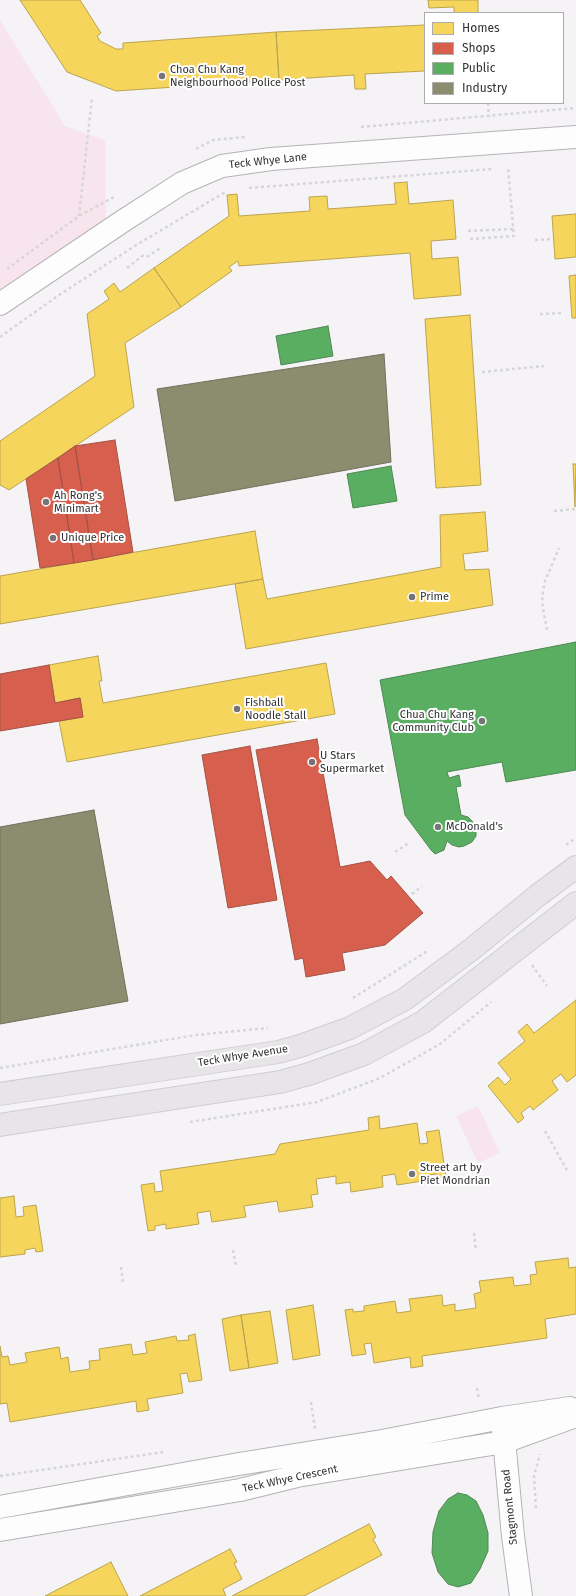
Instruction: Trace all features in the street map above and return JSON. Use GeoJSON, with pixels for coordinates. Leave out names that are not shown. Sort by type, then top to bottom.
{"type":"FeatureCollection","features":[{"type":"Feature","properties":{"kind":"main road","name":"Teck Whye Avenue"},"geometry":{"type":"LineString","coordinates":[[0,1094],[278,1052],[300,1046],[350,1028],[405,999],[472,949],[537,896],[576,868]]}},
{"type":"Feature","properties":{"kind":"main road"},"geometry":{"type":"LineString","coordinates":[[0,1125],[280,1082],[309,1074],[364,1054],[423,1022],[576,903]]}},
{"type":"Feature","properties":{"kind":"street","name":"Teck Whye Lane"},"geometry":{"type":"LineString","coordinates":[[0,304],[182,183],[222,166],[272,159],[576,137]]}},
{"type":"Feature","properties":{"kind":"street","name":"Teck Whye Crescent"},"geometry":{"type":"LineString","coordinates":[[0,1507],[239,1464],[382,1441],[502,1418],[576,1407]]}},
{"type":"Feature","properties":{"kind":"street","name":"Teck Whye Crescent"},"geometry":{"type":"LineString","coordinates":[[0,1530],[240,1490],[298,1476],[504,1442],[576,1416]]}},
{"type":"Feature","properties":{"kind":"street","name":"Stagmont Road"},"geometry":{"type":"LineString","coordinates":[[502,1418],[520,1596]]}},
{"type":"Feature","properties":{"kind":"path"},"geometry":{"type":"LineString","coordinates":[[80,216],[92,97]]}},
{"type":"Feature","properties":{"kind":"path"},"geometry":{"type":"LineString","coordinates":[[470,239],[514,236],[508,167]]}},
{"type":"Feature","properties":{"kind":"path"},"geometry":{"type":"LineString","coordinates":[[500,168],[515,167]]}},
{"type":"Feature","properties":{"kind":"path"},"geometry":{"type":"LineString","coordinates":[[246,188],[492,169]]}},
{"type":"Feature","properties":{"kind":"path"},"geometry":{"type":"LineString","coordinates":[[0,337],[59,295],[138,244],[230,189]]}},
{"type":"Feature","properties":{"kind":"path"},"geometry":{"type":"LineString","coordinates":[[468,231],[514,229]]}},
{"type":"Feature","properties":{"kind":"path"},"geometry":{"type":"LineString","coordinates":[[534,240],[550,239]]}},
{"type":"Feature","properties":{"kind":"path"},"geometry":{"type":"LineString","coordinates":[[127,268],[162,247]]}},
{"type":"Feature","properties":{"kind":"path"},"geometry":{"type":"LineString","coordinates":[[540,314],[564,313]]}},
{"type":"Feature","properties":{"kind":"path"},"geometry":{"type":"LineString","coordinates":[[482,372],[544,366]]}},
{"type":"Feature","properties":{"kind":"path"},"geometry":{"type":"LineString","coordinates":[[554,511],[575,509]]}},
{"type":"Feature","properties":{"kind":"path"},"geometry":{"type":"LineString","coordinates":[[547,630],[542,602],[544,581],[559,548]]}},
{"type":"Feature","properties":{"kind":"path"},"geometry":{"type":"LineString","coordinates":[[564,846],[576,838]]}},
{"type":"Feature","properties":{"kind":"path"},"geometry":{"type":"LineString","coordinates":[[395,852],[410,842]]}},
{"type":"Feature","properties":{"kind":"path"},"geometry":{"type":"LineString","coordinates":[[412,894],[422,886]]}},
{"type":"Feature","properties":{"kind":"path"},"geometry":{"type":"LineString","coordinates":[[352,998],[432,948]]}},
{"type":"Feature","properties":{"kind":"path"},"geometry":{"type":"LineString","coordinates":[[533,966],[547,986]]}},
{"type":"Feature","properties":{"kind":"path"},"geometry":{"type":"LineString","coordinates":[[0,1068],[196,1035],[272,1027]]}},
{"type":"Feature","properties":{"kind":"path"},"geometry":{"type":"LineString","coordinates":[[545,1131],[568,1172]]}},
{"type":"Feature","properties":{"kind":"path"},"geometry":{"type":"LineString","coordinates":[[474,1233],[476,1251]]}},
{"type":"Feature","properties":{"kind":"path"},"geometry":{"type":"LineString","coordinates":[[233,1250],[236,1267]]}},
{"type":"Feature","properties":{"kind":"path"},"geometry":{"type":"LineString","coordinates":[[121,1267],[124,1283]]}},
{"type":"Feature","properties":{"kind":"path"},"geometry":{"type":"LineString","coordinates":[[477,1388],[479,1399]]}},
{"type":"Feature","properties":{"kind":"path"},"geometry":{"type":"LineString","coordinates":[[311,1402],[315,1429]]}},
{"type":"Feature","properties":{"kind":"path"},"geometry":{"type":"LineString","coordinates":[[536,1513],[534,1476],[542,1449]]}},
{"type":"Feature","properties":{"kind":"shaded area"},"geometry":{"type":"Polygon","coordinates":[[[0,20],[65,126],[105,140],[106,245],[0,313],[0,20]]]}},
{"type":"Feature","properties":{"kind":"shaded area"},"geometry":{"type":"Polygon","coordinates":[[[478,1106],[500,1153],[478,1163],[456,1116],[478,1106]]]}},
{"type":"Feature","properties":{"kind":"building: Homes"},"geometry":{"type":"Polygon","coordinates":[[[20,0],[80,0],[101,33],[97,36],[100,41],[116,49],[123,49],[123,43],[276,32],[279,80],[116,91],[67,72],[20,0]]]}},
{"type":"Feature","properties":{"kind":"building: Homes"},"geometry":{"type":"Polygon","coordinates":[[[428,0],[478,0],[478,12],[454,12],[454,7],[429,8],[428,0]]]}},
{"type":"Feature","properties":{"kind":"building: Homes"},"geometry":{"type":"Polygon","coordinates":[[[424,25],[424,71],[365,74],[366,89],[355,89],[354,75],[279,80],[276,32],[424,25]]]}},
{"type":"Feature","properties":{"kind":"building: Homes"},"geometry":{"type":"Polygon","coordinates":[[[407,182],[409,204],[453,200],[456,239],[431,241],[432,259],[458,257],[461,295],[414,299],[410,253],[239,266],[238,261],[229,267],[232,271],[181,307],[154,268],[229,216],[227,195],[237,194],[239,216],[310,211],[309,197],[327,196],[328,209],[396,204],[394,183],[407,182]]]}},
{"type":"Feature","properties":{"kind":"building: Homes"},"geometry":{"type":"Polygon","coordinates":[[[576,214],[576,257],[555,259],[552,216],[576,214]]]}},
{"type":"Feature","properties":{"kind":"building: Homes"},"geometry":{"type":"Polygon","coordinates":[[[154,268],[181,307],[125,343],[134,407],[9,490],[0,485],[0,441],[95,376],[87,314],[109,299],[104,291],[114,283],[120,292],[154,268]]]}},
{"type":"Feature","properties":{"kind":"building: Homes"},"geometry":{"type":"Polygon","coordinates":[[[576,275],[576,318],[572,318],[569,276],[576,275]]]}},
{"type":"Feature","properties":{"kind":"building: Homes"},"geometry":{"type":"Polygon","coordinates":[[[470,315],[481,485],[436,488],[425,319],[470,315]]]}},
{"type":"Feature","properties":{"kind":"building: Homes"},"geometry":{"type":"Polygon","coordinates":[[[573,464],[576,464],[575,507],[573,464]]]}},
{"type":"Feature","properties":{"kind":"building: Homes"},"geometry":{"type":"Polygon","coordinates":[[[485,512],[488,551],[463,554],[465,570],[489,569],[493,605],[246,649],[235,584],[263,579],[267,599],[441,567],[440,515],[485,512]]]}},
{"type":"Feature","properties":{"kind":"building: Homes"},"geometry":{"type":"Polygon","coordinates":[[[255,531],[263,579],[0,624],[0,576],[255,531]]]}},
{"type":"Feature","properties":{"kind":"building: Homes"},"geometry":{"type":"Polygon","coordinates":[[[98,656],[102,681],[99,681],[103,703],[326,663],[335,714],[67,762],[59,721],[83,717],[80,698],[55,703],[49,665],[98,656]]]}},
{"type":"Feature","properties":{"kind":"building: Homes"},"geometry":{"type":"Polygon","coordinates":[[[576,1000],[576,1075],[567,1082],[561,1074],[552,1081],[558,1090],[533,1110],[530,1106],[521,1113],[524,1118],[518,1123],[488,1086],[498,1077],[505,1085],[511,1079],[498,1063],[525,1041],[518,1032],[527,1024],[534,1033],[576,1000]]]}},
{"type":"Feature","properties":{"kind":"building: Homes"},"geometry":{"type":"Polygon","coordinates":[[[379,1116],[380,1129],[417,1123],[420,1144],[428,1143],[426,1132],[439,1130],[446,1177],[438,1178],[437,1174],[428,1175],[429,1180],[397,1185],[395,1174],[382,1176],[383,1187],[351,1192],[350,1182],[336,1184],[336,1176],[316,1179],[318,1194],[311,1195],[313,1207],[279,1212],[277,1201],[244,1206],[246,1217],[212,1222],[210,1211],[197,1213],[199,1224],[166,1229],[166,1224],[155,1226],[155,1230],[148,1231],[141,1185],[154,1183],[155,1192],[163,1191],[160,1171],[275,1154],[280,1144],[369,1130],[368,1118],[379,1116]]]}},
{"type":"Feature","properties":{"kind":"building: Homes"},"geometry":{"type":"Polygon","coordinates":[[[14,1196],[16,1217],[24,1216],[23,1207],[36,1205],[43,1251],[36,1252],[35,1248],[25,1250],[25,1254],[0,1257],[0,1198],[14,1196]]]}},
{"type":"Feature","properties":{"kind":"building: Homes"},"geometry":{"type":"Polygon","coordinates":[[[568,1258],[569,1268],[576,1267],[576,1314],[545,1319],[547,1338],[422,1356],[423,1366],[411,1368],[410,1357],[374,1363],[371,1343],[364,1344],[366,1354],[352,1356],[345,1310],[353,1309],[353,1312],[364,1311],[364,1306],[395,1301],[397,1313],[411,1311],[409,1299],[442,1295],[443,1306],[455,1304],[455,1311],[476,1308],[474,1294],[481,1292],[479,1281],[513,1277],[514,1286],[531,1284],[530,1275],[537,1274],[535,1262],[568,1258]]]}},
{"type":"Feature","properties":{"kind":"building: Homes"},"geometry":{"type":"Polygon","coordinates":[[[313,1305],[320,1355],[293,1360],[286,1310],[313,1305]]]}},
{"type":"Feature","properties":{"kind":"building: Homes"},"geometry":{"type":"Polygon","coordinates":[[[270,1311],[278,1363],[249,1368],[241,1315],[270,1311]]]}},
{"type":"Feature","properties":{"kind":"building: Homes"},"geometry":{"type":"Polygon","coordinates":[[[241,1315],[249,1368],[230,1371],[222,1319],[241,1315]]]}},
{"type":"Feature","properties":{"kind":"building: Homes"},"geometry":{"type":"Polygon","coordinates":[[[195,1334],[202,1380],[189,1382],[187,1373],[180,1374],[183,1393],[147,1399],[149,1410],[137,1412],[136,1401],[10,1422],[7,1403],[0,1404],[0,1346],[2,1357],[8,1356],[10,1365],[27,1362],[25,1353],[59,1347],[61,1359],[68,1357],[70,1372],[90,1369],[89,1361],[100,1360],[99,1349],[131,1344],[133,1355],[147,1353],[145,1342],[176,1336],[177,1341],[189,1340],[188,1336],[195,1334]]]}},
{"type":"Feature","properties":{"kind":"building: Homes"},"geometry":{"type":"Polygon","coordinates":[[[369,1524],[376,1537],[373,1539],[382,1555],[304,1596],[232,1596],[369,1524]]]}},
{"type":"Feature","properties":{"kind":"building: Homes"},"geometry":{"type":"Polygon","coordinates":[[[230,1549],[237,1562],[234,1563],[242,1579],[223,1589],[226,1596],[140,1596],[230,1549]]]}},
{"type":"Feature","properties":{"kind":"building: Homes"},"geometry":{"type":"Polygon","coordinates":[[[111,1562],[128,1596],[45,1596],[111,1562]]]}},
{"type":"Feature","properties":{"kind":"building: Shops"},"geometry":{"type":"Polygon","coordinates":[[[115,440],[133,552],[93,560],[75,446],[115,440]]]}},
{"type":"Feature","properties":{"kind":"building: Shops"},"geometry":{"type":"Polygon","coordinates":[[[75,446],[93,560],[74,563],[58,458],[75,446]]]}},
{"type":"Feature","properties":{"kind":"building: Shops"},"geometry":{"type":"Polygon","coordinates":[[[58,458],[74,563],[40,568],[26,479],[58,458]]]}},
{"type":"Feature","properties":{"kind":"building: Shops"},"geometry":{"type":"Polygon","coordinates":[[[49,665],[55,703],[80,698],[83,717],[0,731],[0,674],[49,665]]]}},
{"type":"Feature","properties":{"kind":"building: Shops"},"geometry":{"type":"Polygon","coordinates":[[[317,739],[340,867],[370,861],[387,880],[391,876],[423,913],[385,945],[342,953],[345,970],[306,977],[303,958],[295,960],[256,750],[317,739]]]}},
{"type":"Feature","properties":{"kind":"building: Shops"},"geometry":{"type":"Polygon","coordinates":[[[250,746],[277,900],[228,908],[202,755],[250,746]]]}},
{"type":"Feature","properties":{"kind":"building: Public"},"geometry":{"type":"Polygon","coordinates":[[[328,326],[333,356],[281,365],[276,336],[328,326]]]}},
{"type":"Feature","properties":{"kind":"building: Public"},"geometry":{"type":"Polygon","coordinates":[[[391,466],[397,501],[353,508],[347,474],[391,466]]]}},
{"type":"Feature","properties":{"kind":"building: Public","name":"Chua Chu Kang Community Club"},"geometry":{"type":"Polygon","coordinates":[[[576,642],[576,770],[506,782],[502,762],[447,772],[449,778],[459,775],[461,786],[456,787],[461,815],[468,817],[473,822],[476,829],[476,836],[472,842],[459,847],[452,845],[447,841],[444,850],[435,854],[405,815],[380,680],[576,642]]]}},
{"type":"Feature","properties":{"kind":"building: Public"},"geometry":{"type":"Polygon","coordinates":[[[458,1493],[467,1495],[476,1501],[483,1515],[488,1533],[488,1551],[480,1569],[471,1583],[458,1587],[448,1584],[438,1572],[432,1553],[433,1532],[439,1511],[448,1499],[458,1493]]]}},
{"type":"Feature","properties":{"kind":"building: Industry"},"geometry":{"type":"Polygon","coordinates":[[[384,354],[391,462],[175,501],[157,389],[384,354]]]}},
{"type":"Feature","properties":{"kind":"building: Industry"},"geometry":{"type":"Polygon","coordinates":[[[94,810],[128,1001],[0,1024],[0,827],[94,810]]]}},
{"type":"Feature","properties":{"kind":"place","name":"Choa Chu Kang Neighbourhood Police Post"},"geometry":{"type":"Point","coordinates":[162,76]}},
{"type":"Feature","properties":{"kind":"place","name":"Ah Rong's Minimart"},"geometry":{"type":"Point","coordinates":[46,502]}},
{"type":"Feature","properties":{"kind":"place","name":"Unique Price"},"geometry":{"type":"Point","coordinates":[53,538]}},
{"type":"Feature","properties":{"kind":"place","name":"Prime"},"geometry":{"type":"Point","coordinates":[412,597]}},
{"type":"Feature","properties":{"kind":"place","name":"Fishball Noodle Stall"},"geometry":{"type":"Point","coordinates":[237,709]}},
{"type":"Feature","properties":{"kind":"place","name":"Chua Chu Kang Community Club"},"geometry":{"type":"Point","coordinates":[482,721]}},
{"type":"Feature","properties":{"kind":"place","name":"U Stars Supermarket"},"geometry":{"type":"Point","coordinates":[312,762]}},
{"type":"Feature","properties":{"kind":"place","name":"McDonald's"},"geometry":{"type":"Point","coordinates":[438,827]}},
{"type":"Feature","properties":{"kind":"place","name":"Street art by Piet Mondrian"},"geometry":{"type":"Point","coordinates":[412,1174]}}]}
